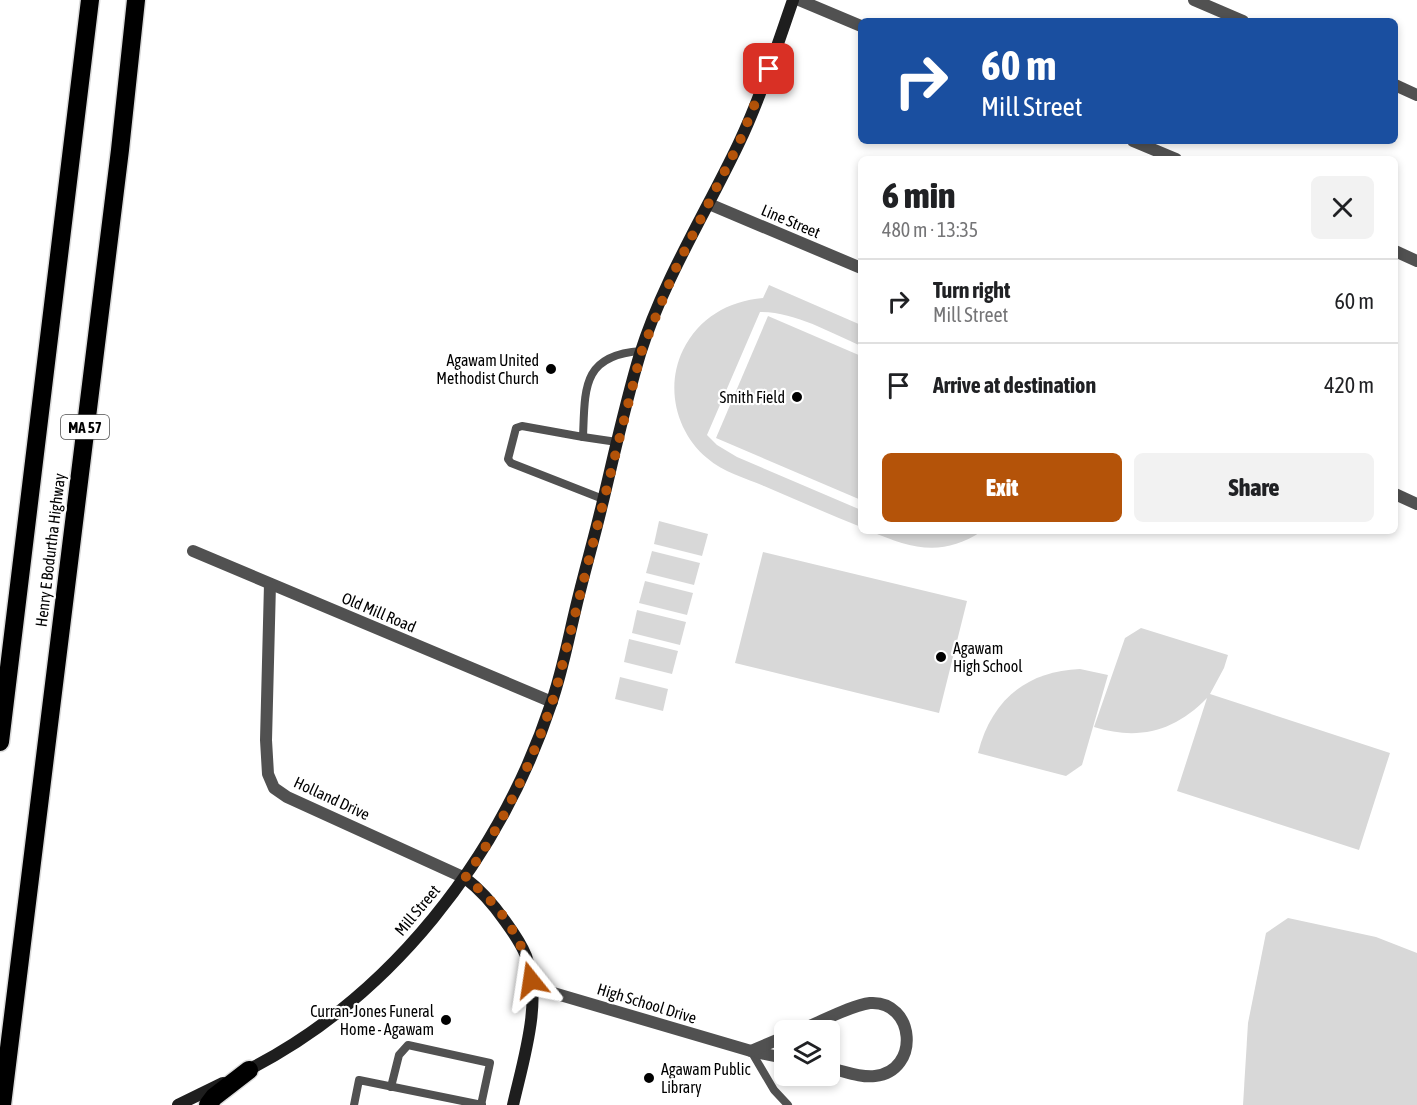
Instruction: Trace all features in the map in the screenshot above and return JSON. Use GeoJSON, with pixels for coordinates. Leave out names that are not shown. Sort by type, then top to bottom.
{"type":"FeatureCollection","features":[{"type":"Feature","properties":{"kind":"highway","name":"Henry E Bodurtha Highway"},"geometry":{"type":"LineString","coordinates":[[0,742],[90,0]]}},
{"type":"Feature","properties":{"kind":"highway","name":"Henry E Bodurtha Highway"},"geometry":{"type":"LineString","coordinates":[[2,1105],[120,150],[136,0]]}},
{"type":"Feature","properties":{"kind":"highway"},"geometry":{"type":"LineString","coordinates":[[208,1105],[214,1097],[249,1070]]}},
{"type":"Feature","properties":{"kind":"street","name":"Mill Street"},"geometry":{"type":"LineString","coordinates":[[178,1105],[249,1070],[312,1030],[365,988],[408,947],[465,878],[493,835],[510,804],[552,702],[642,351],[674,272],[755,106],[794,0]]}},
{"type":"Feature","properties":{"kind":"street"},"geometry":{"type":"LineString","coordinates":[[799,0],[858,25]]}},
{"type":"Feature","properties":{"kind":"street"},"geometry":{"type":"LineString","coordinates":[[1194,0],[1236,18]]}},
{"type":"Feature","properties":{"kind":"street"},"geometry":{"type":"LineString","coordinates":[[1398,86],[1417,95]]}},
{"type":"Feature","properties":{"kind":"street"},"geometry":{"type":"LineString","coordinates":[[1140,144],[1169,156]]}},
{"type":"Feature","properties":{"kind":"street","name":"Line Street"},"geometry":{"type":"LineString","coordinates":[[709,204],[858,267]]}},
{"type":"Feature","properties":{"kind":"street"},"geometry":{"type":"LineString","coordinates":[[1398,252],[1417,261]]}},
{"type":"Feature","properties":{"kind":"street"},"geometry":{"type":"LineString","coordinates":[[1398,496],[1417,504]]}},
{"type":"Feature","properties":{"kind":"street","name":"Old Mill Road"},"geometry":{"type":"LineString","coordinates":[[193,551],[552,702]]}},
{"type":"Feature","properties":{"kind":"street","name":"Holland Drive"},"geometry":{"type":"LineString","coordinates":[[270,584],[266,740],[268,774],[274,788],[287,797],[465,878]]}},
{"type":"Feature","properties":{"kind":"street"},"geometry":{"type":"LineString","coordinates":[[465,878],[494,904],[518,940],[528,963],[533,987],[532,1006],[513,1105]]}},
{"type":"Feature","properties":{"kind":"street","name":"High School Drive"},"geometry":{"type":"LineString","coordinates":[[533,987],[774,1057]]}},
{"type":"Feature","properties":{"kind":"street"},"geometry":{"type":"LineString","coordinates":[[824,1020],[858,1006],[868,1004],[885,1006],[902,1019],[907,1033],[908,1043],[903,1058],[893,1069],[884,1074],[870,1076],[840,1070]]}},
{"type":"Feature","properties":{"kind":"street"},"geometry":{"type":"LineString","coordinates":[[751,1051],[774,1041]]}},
{"type":"Feature","properties":{"kind":"lane"},"geometry":{"type":"LineString","coordinates":[[583,437],[587,382],[593,372],[614,355],[642,351]]}},
{"type":"Feature","properties":{"kind":"lane"},"geometry":{"type":"LineString","coordinates":[[603,499],[511,463],[508,459],[516,428],[522,426],[617,442]]}},
{"type":"Feature","properties":{"kind":"lane"},"geometry":{"type":"LineString","coordinates":[[354,1105],[359,1080],[391,1087],[482,1105],[490,1064],[408,1046],[399,1055],[391,1087]]}},
{"type":"Feature","properties":{"kind":"lane"},"geometry":{"type":"LineString","coordinates":[[751,1051],[774,1090],[788,1105]]}},
{"type":"Feature","properties":{"kind":"shaded area"},"geometry":{"type":"Polygon","coordinates":[[[769,285],[858,324],[858,345],[799,319],[760,312],[707,435],[717,445],[737,457],[858,509],[858,526],[720,467],[696,447],[681,422],[675,394],[675,379],[683,350],[690,339],[706,320],[716,313],[738,303],[763,298],[769,285]]]}},
{"type":"Feature","properties":{"kind":"shaded area","name":"Smith Field"},"geometry":{"type":"Polygon","coordinates":[[[768,316],[858,355],[858,499],[716,438],[768,316]]]}},
{"type":"Feature","properties":{"kind":"shaded area"},"geometry":{"type":"Polygon","coordinates":[[[659,521],[708,534],[702,556],[654,544],[659,521]]]}},
{"type":"Feature","properties":{"kind":"shaded area"},"geometry":{"type":"Polygon","coordinates":[[[878,534],[976,534],[953,545],[940,547],[926,548],[878,534]]]}},
{"type":"Feature","properties":{"kind":"shaded area"},"geometry":{"type":"Polygon","coordinates":[[[652,551],[700,563],[694,585],[646,573],[652,551]]]}},
{"type":"Feature","properties":{"kind":"shaded area"},"geometry":{"type":"Polygon","coordinates":[[[763,552],[967,601],[939,713],[735,663],[763,552]]]}},
{"type":"Feature","properties":{"kind":"shaded area"},"geometry":{"type":"Polygon","coordinates":[[[645,581],[693,593],[687,615],[639,603],[645,581]]]}},
{"type":"Feature","properties":{"kind":"shaded area"},"geometry":{"type":"Polygon","coordinates":[[[637,610],[686,622],[680,645],[632,633],[637,610]]]}},
{"type":"Feature","properties":{"kind":"shaded area"},"geometry":{"type":"Polygon","coordinates":[[[1141,628],[1228,655],[1224,668],[1210,694],[1390,753],[1359,850],[1177,791],[1207,698],[1182,718],[1155,730],[1126,733],[1094,727],[1125,638],[1141,628]]]}},
{"type":"Feature","properties":{"kind":"shaded area"},"geometry":{"type":"Polygon","coordinates":[[[629,639],[678,651],[672,674],[624,662],[629,639]]]}},
{"type":"Feature","properties":{"kind":"shaded area"},"geometry":{"type":"Polygon","coordinates":[[[1080,669],[1108,675],[1082,765],[1066,776],[978,753],[992,718],[1014,692],[1043,676],[1080,669]]]}},
{"type":"Feature","properties":{"kind":"shaded area"},"geometry":{"type":"Polygon","coordinates":[[[620,677],[668,689],[663,711],[615,699],[620,677]]]}},
{"type":"Feature","properties":{"kind":"shaded area"},"geometry":{"type":"Polygon","coordinates":[[[1288,918],[1376,937],[1417,953],[1417,1105],[1243,1105],[1248,1023],[1266,933],[1288,918]]]}},
{"type":"Feature","properties":{"kind":"place","name":"Agawam United Methodist Church"},"geometry":{"type":"Point","coordinates":[551,369]}},
{"type":"Feature","properties":{"kind":"place","name":"Smith Field"},"geometry":{"type":"Point","coordinates":[797,397]}},
{"type":"Feature","properties":{"kind":"place","name":"Agawam High School"},"geometry":{"type":"Point","coordinates":[941,657]}},
{"type":"Feature","properties":{"kind":"place","name":"Curran-Jones Funeral Home - Agawam"},"geometry":{"type":"Point","coordinates":[446,1020]}},
{"type":"Feature","properties":{"kind":"place","name":"Agawam Public Library"},"geometry":{"type":"Point","coordinates":[649,1078]}},
{"type":"Feature","properties":{"kind":"route"},"geometry":{"type":"LineString","coordinates":[[531,980],[526,956],[513,932],[494,904],[465,878],[510,804],[556,690],[641,353],[674,272],[739,143],[769,69]]}}]}
